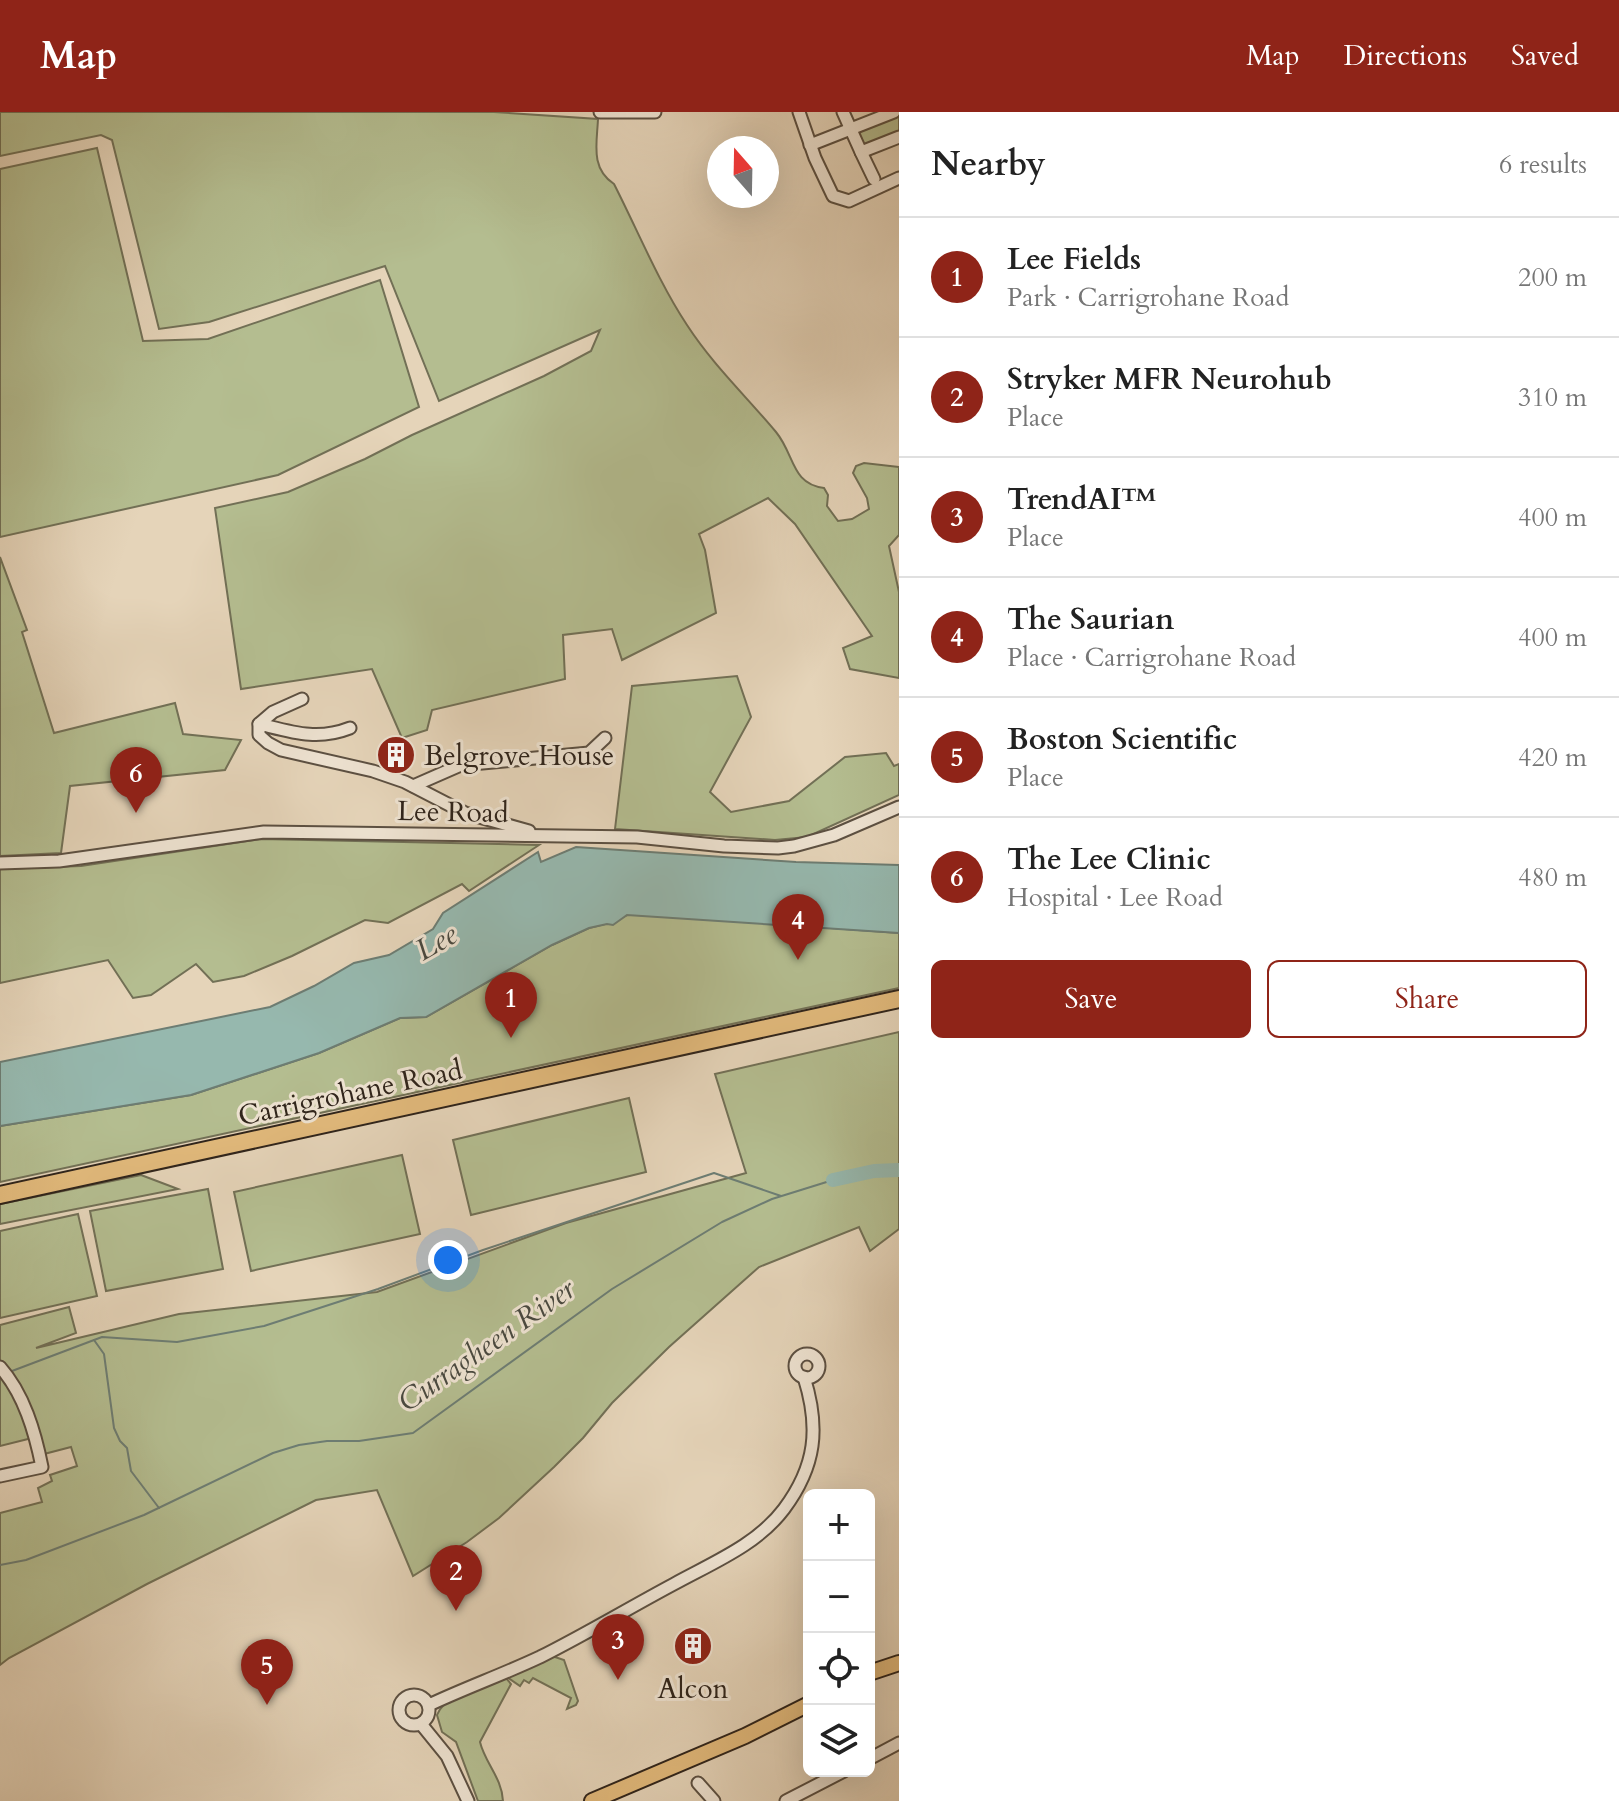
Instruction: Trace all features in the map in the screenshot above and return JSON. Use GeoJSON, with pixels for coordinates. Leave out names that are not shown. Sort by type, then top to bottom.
{"type":"FeatureCollection","features":[{"type":"Feature","properties":{"kind":"highway","name":"Carrigrohane Road"},"geometry":{"type":"LineString","coordinates":[[0,1195],[899,999]]}},
{"type":"Feature","properties":{"kind":"main road"},"geometry":{"type":"LineString","coordinates":[[875,1671],[898,1665]]}},
{"type":"Feature","properties":{"kind":"main road"},"geometry":{"type":"LineString","coordinates":[[592,1801],[745,1736],[807,1705]]}},
{"type":"Feature","properties":{"kind":"street"},"geometry":{"type":"LineString","coordinates":[[600,112],[655,112]]}},
{"type":"Feature","properties":{"kind":"street"},"geometry":{"type":"LineString","coordinates":[[799,112],[833,196],[841,200],[860,198],[899,178]]}},
{"type":"Feature","properties":{"kind":"street"},"geometry":{"type":"LineString","coordinates":[[843,112],[874,179]]}},
{"type":"Feature","properties":{"kind":"street"},"geometry":{"type":"LineString","coordinates":[[810,145],[894,112]]}},
{"type":"Feature","properties":{"kind":"street"},"geometry":{"type":"LineString","coordinates":[[861,152],[899,137]]}},
{"type":"Feature","properties":{"kind":"street"},"geometry":{"type":"LineString","coordinates":[[302,699],[273,712],[259,724],[259,735],[281,750],[373,771],[413,786],[465,813],[544,836]]}},
{"type":"Feature","properties":{"kind":"street"},"geometry":{"type":"LineString","coordinates":[[259,724],[320,736],[334,735],[350,728]]}},
{"type":"Feature","properties":{"kind":"street"},"geometry":{"type":"LineString","coordinates":[[413,786],[461,765],[589,753],[605,738]]}},
{"type":"Feature","properties":{"kind":"street","name":"Lee Road"},"geometry":{"type":"LineString","coordinates":[[0,863],[59,861],[264,832],[637,837],[751,847],[794,846],[834,835],[899,807]]}},
{"type":"Feature","properties":{"kind":"street"},"geometry":{"type":"LineString","coordinates":[[0,1367],[21,1396],[42,1467],[0,1476]]}},
{"type":"Feature","properties":{"kind":"street"},"geometry":{"type":"LineString","coordinates":[[429,1705],[562,1645],[727,1555],[770,1525],[786,1506],[811,1459],[814,1429],[804,1377]]}},
{"type":"Feature","properties":{"kind":"street"},"geometry":{"type":"LineString","coordinates":[[0,1483],[22,1478],[24,1473]]}},
{"type":"Feature","properties":{"kind":"street"},"geometry":{"type":"LineString","coordinates":[[421,1724],[427,1718],[429,1705],[423,1697],[414,1694],[405,1697],[399,1705],[399,1714],[406,1722],[421,1724],[447,1756],[469,1798]]}},
{"type":"Feature","properties":{"kind":"street"},"geometry":{"type":"LineString","coordinates":[[875,1756],[899,1743]]}},
{"type":"Feature","properties":{"kind":"street"},"geometry":{"type":"LineString","coordinates":[[786,1801],[832,1777]]}},
{"type":"Feature","properties":{"kind":"street"},"geometry":{"type":"LineString","coordinates":[[698,1783],[714,1801]]}},
{"type":"Feature","properties":{"kind":"green space"},"geometry":{"type":"Polygon","coordinates":[[[0,112],[494,112],[598,119],[598,163],[606,178],[614,184],[677,309],[708,354],[776,432],[799,475],[805,481],[824,488],[828,495],[827,506],[838,521],[852,519],[869,509],[867,498],[853,473],[856,466],[864,463],[899,467],[899,535],[889,546],[899,592],[899,678],[850,669],[843,648],[872,636],[795,524],[768,498],[699,534],[705,550],[716,613],[622,660],[612,629],[563,635],[565,679],[432,710],[427,730],[402,738],[372,669],[241,689],[215,508],[288,492],[365,459],[591,351],[600,330],[439,401],[385,266],[209,322],[159,329],[112,140],[101,135],[0,156],[0,112]]]}},
{"type":"Feature","properties":{"kind":"green space"},"geometry":{"type":"Polygon","coordinates":[[[899,113],[899,133],[865,148],[858,131],[899,113]]]}},
{"type":"Feature","properties":{"kind":"green space"},"geometry":{"type":"Polygon","coordinates":[[[97,148],[143,341],[208,339],[380,280],[419,407],[278,475],[0,537],[0,169],[97,148]]]}},
{"type":"Feature","properties":{"kind":"green space"},"geometry":{"type":"Polygon","coordinates":[[[0,557],[27,630],[22,632],[54,733],[175,703],[183,734],[241,740],[225,770],[70,786],[61,853],[0,856],[0,557]]]}},
{"type":"Feature","properties":{"kind":"green space"},"geometry":{"type":"Polygon","coordinates":[[[737,676],[751,717],[710,792],[731,812],[789,801],[845,757],[886,753],[894,766],[899,764],[899,795],[807,837],[775,840],[615,829],[632,686],[737,676]]]}},
{"type":"Feature","properties":{"kind":"green space"},"geometry":{"type":"Polygon","coordinates":[[[261,839],[539,845],[469,891],[462,884],[388,923],[365,920],[244,976],[213,982],[196,964],[151,995],[133,998],[108,960],[0,983],[0,869],[81,866],[261,839]]]}},
{"type":"Feature","properties":{"kind":"green space"},"geometry":{"type":"Polygon","coordinates":[[[639,914],[899,933],[899,988],[0,1182],[0,1126],[191,1095],[319,1053],[400,1018],[426,1017],[552,945],[589,928],[639,914]]]}},
{"type":"Feature","properties":{"kind":"green space"},"geometry":{"type":"Polygon","coordinates":[[[899,1032],[899,1229],[870,1251],[859,1227],[759,1267],[669,1347],[612,1403],[554,1467],[499,1518],[467,1542],[413,1576],[377,1490],[316,1500],[147,1584],[0,1665],[0,1513],[42,1502],[38,1488],[52,1481],[50,1475],[77,1466],[71,1447],[44,1454],[0,1363],[0,1325],[69,1307],[76,1333],[36,1348],[179,1314],[377,1292],[566,1223],[746,1173],[715,1074],[899,1032]]]}},
{"type":"Feature","properties":{"kind":"green space"},"geometry":{"type":"Polygon","coordinates":[[[629,1098],[646,1172],[471,1215],[453,1140],[629,1098]]]}},
{"type":"Feature","properties":{"kind":"green space"},"geometry":{"type":"Polygon","coordinates":[[[402,1155],[420,1234],[251,1271],[234,1192],[402,1155]]]}},
{"type":"Feature","properties":{"kind":"green space"},"geometry":{"type":"Polygon","coordinates":[[[141,1175],[178,1189],[0,1224],[0,1204],[141,1175]]]}},
{"type":"Feature","properties":{"kind":"green space"},"geometry":{"type":"Polygon","coordinates":[[[208,1189],[223,1269],[106,1291],[90,1211],[208,1189]]]}},
{"type":"Feature","properties":{"kind":"green space"},"geometry":{"type":"Polygon","coordinates":[[[78,1214],[97,1296],[0,1318],[0,1231],[78,1214]]]}},
{"type":"Feature","properties":{"kind":"green space"},"geometry":{"type":"Polygon","coordinates":[[[0,1372],[8,1381],[32,1438],[0,1446],[0,1372]]]}},
{"type":"Feature","properties":{"kind":"green space"},"geometry":{"type":"Polygon","coordinates":[[[552,1656],[564,1660],[578,1701],[567,1709],[571,1698],[533,1678],[529,1683],[524,1680],[520,1686],[507,1677],[552,1656]]]}},
{"type":"Feature","properties":{"kind":"green space"},"geometry":{"type":"Polygon","coordinates":[[[506,1678],[511,1684],[480,1742],[500,1785],[503,1801],[478,1801],[456,1742],[442,1732],[437,1715],[455,1696],[506,1678]]]}},
{"type":"Feature","properties":{"kind":"water","name":"Lee"},"geometry":{"type":"Polygon","coordinates":[[[576,847],[796,862],[899,865],[899,933],[627,915],[613,925],[589,928],[552,945],[426,1017],[400,1018],[319,1053],[191,1095],[0,1126],[0,1062],[270,1007],[354,963],[389,955],[433,929],[443,913],[538,852],[541,862],[576,847]]]}},
{"type":"Feature","properties":{"kind":"waterway","name":"Curragheen River"},"geometry":{"type":"LineString","coordinates":[[833,1180],[874,1171],[899,1170]]}},
{"type":"Feature","properties":{"kind":"waterway"},"geometry":{"type":"LineString","coordinates":[[12,1371],[102,1337],[177,1342],[264,1326],[714,1173],[781,1196]]}},
{"type":"Feature","properties":{"kind":"waterway","name":"Curragheen River"},"geometry":{"type":"LineString","coordinates":[[0,1565],[26,1560],[144,1515],[273,1453],[299,1445],[413,1433],[612,1289],[722,1222],[772,1199],[833,1180]]}},
{"type":"Feature","properties":{"kind":"waterway"},"geometry":{"type":"LineString","coordinates":[[94,1340],[104,1354],[114,1428],[127,1448],[131,1471],[159,1508]]}},
{"type":"Feature","properties":{"kind":"place","name":"Belgrove House"},"geometry":{"type":"Point","coordinates":[396,755]}},
{"type":"Feature","properties":{"kind":"place","name":"The Lee Clinic"},"geometry":{"type":"Point","coordinates":[136,813]}},
{"type":"Feature","properties":{"kind":"place","name":"The Saurian"},"geometry":{"type":"Point","coordinates":[798,960]}},
{"type":"Feature","properties":{"kind":"place","name":"Lee Fields"},"geometry":{"type":"Point","coordinates":[511,1038]}},
{"type":"Feature","properties":{"kind":"place","name":"Stryker MFR Neurohub"},"geometry":{"type":"Point","coordinates":[456,1611]}},
{"type":"Feature","properties":{"kind":"place","name":"Alcon"},"geometry":{"type":"Point","coordinates":[693,1646]}},
{"type":"Feature","properties":{"kind":"place","name":"TrendAI™"},"geometry":{"type":"Point","coordinates":[618,1680]}},
{"type":"Feature","properties":{"kind":"place","name":"Boston Scientific"},"geometry":{"type":"Point","coordinates":[267,1705]}}]}
